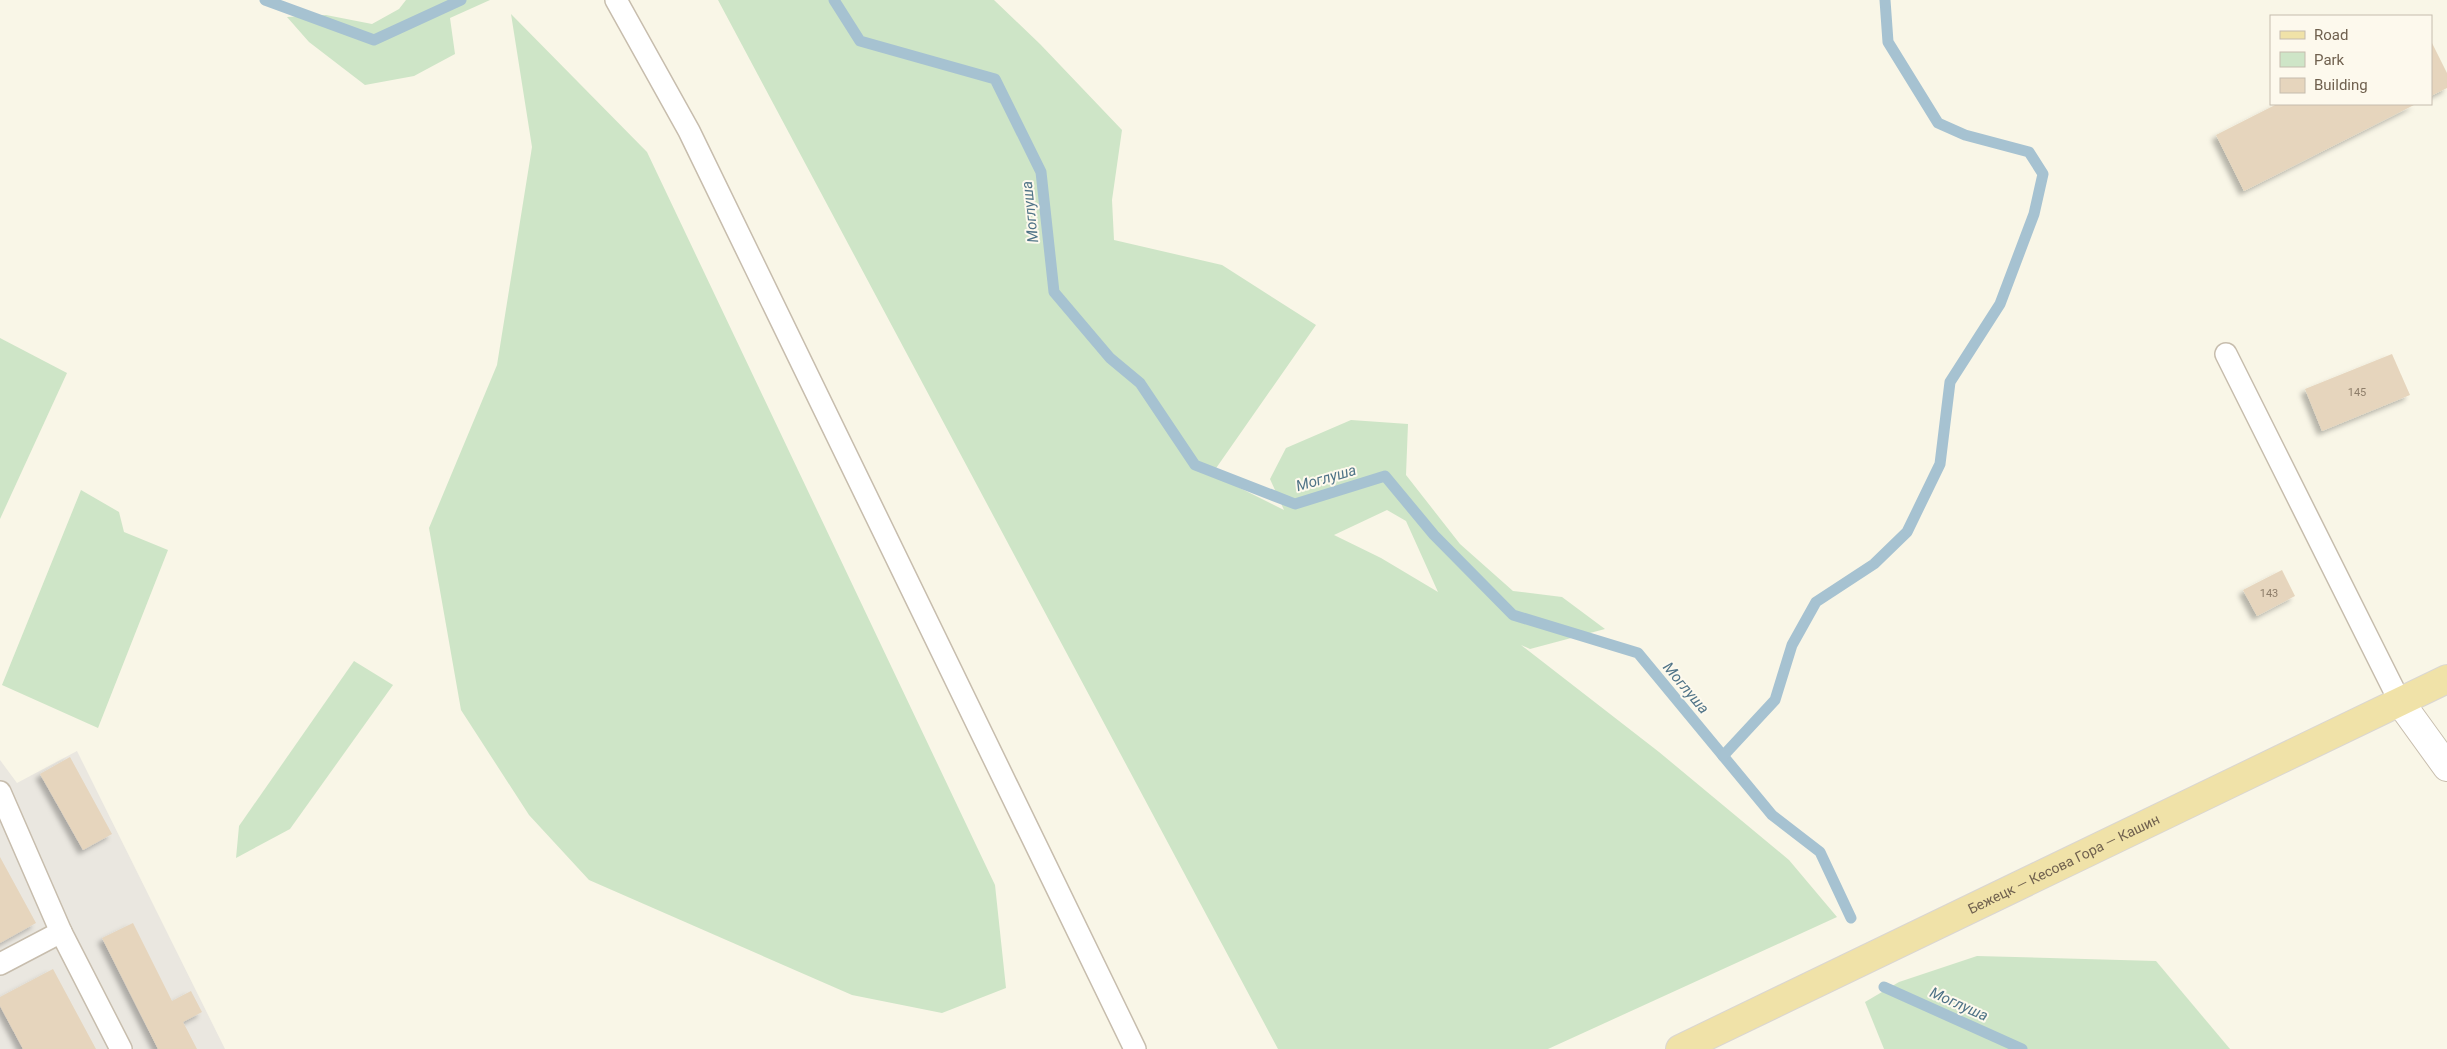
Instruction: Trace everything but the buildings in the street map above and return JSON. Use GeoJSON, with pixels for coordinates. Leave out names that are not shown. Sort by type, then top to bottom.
{"type":"FeatureCollection","features":[{"type":"Feature","properties":{"kind":"main road","name":"Бежецк — Кесова Гора — Кашин"},"geometry":{"type":"LineString","coordinates":[[1680,1049],[2447,679]]}},
{"type":"Feature","properties":{"kind":"street"},"geometry":{"type":"LineString","coordinates":[[2400,702],[2447,767]]}},
{"type":"Feature","properties":{"kind":"lane"},"geometry":{"type":"LineString","coordinates":[[616,0],[688,131],[1135,1049]]}},
{"type":"Feature","properties":{"kind":"lane"},"geometry":{"type":"LineString","coordinates":[[2226,354],[2400,702]]}},
{"type":"Feature","properties":{"kind":"lane"},"geometry":{"type":"LineString","coordinates":[[0,792],[61,932],[121,1049]]}},
{"type":"Feature","properties":{"kind":"lane"},"geometry":{"type":"LineString","coordinates":[[0,964],[61,932]]}},
{"type":"Feature","properties":{"kind":"shaded area"},"geometry":{"type":"Polygon","coordinates":[[[77,751],[225,1049],[0,1049],[0,760],[17,783],[77,751]]]}},
{"type":"Feature","properties":{"kind":"green space"},"geometry":{"type":"Polygon","coordinates":[[[406,0],[490,0],[450,18],[455,54],[414,76],[365,85],[309,42],[287,17],[326,15],[372,24],[399,9],[406,0]]]}},
{"type":"Feature","properties":{"kind":"green space"},"geometry":{"type":"Polygon","coordinates":[[[718,0],[994,0],[1040,44],[1122,130],[1112,200],[1114,240],[1222,265],[1316,325],[1212,474],[1284,510],[1270,479],[1286,448],[1351,420],[1408,424],[1406,475],[1460,544],[1513,591],[1562,597],[1605,629],[1530,649],[1521,645],[1659,752],[1789,860],[1837,917],[1548,1049],[1278,1049],[718,0]],[[1387,510],[1334,535],[1381,558],[1438,592],[1406,521],[1387,510]]]}},
{"type":"Feature","properties":{"kind":"green space"},"geometry":{"type":"Polygon","coordinates":[[[511,14],[647,152],[995,885],[1006,988],[942,1013],[852,995],[589,880],[529,815],[461,710],[429,528],[497,365],[532,147],[511,14]]]}},
{"type":"Feature","properties":{"kind":"green space"},"geometry":{"type":"Polygon","coordinates":[[[0,338],[67,373],[0,519],[0,338]]]}},
{"type":"Feature","properties":{"kind":"green space"},"geometry":{"type":"Polygon","coordinates":[[[81,490],[119,512],[124,532],[168,550],[98,728],[2,685],[81,490]]]}},
{"type":"Feature","properties":{"kind":"green space"},"geometry":{"type":"Polygon","coordinates":[[[354,661],[393,685],[290,829],[236,858],[239,826],[354,661]]]}},
{"type":"Feature","properties":{"kind":"green space"},"geometry":{"type":"Polygon","coordinates":[[[1977,956],[2156,961],[2230,1049],[1884,1049],[1865,1002],[1899,982],[1977,956]]]}},
{"type":"Feature","properties":{"kind":"waterway","name":"Моглуша"},"geometry":{"type":"LineString","coordinates":[[265,0],[374,40],[461,0]]}},
{"type":"Feature","properties":{"kind":"waterway","name":"Моглуша"},"geometry":{"type":"LineString","coordinates":[[834,0],[860,41],[995,79],[1041,172],[1054,292],[1110,358],[1140,383],[1195,465],[1295,504],[1385,476],[1434,535],[1513,615],[1638,653],[1772,815],[1820,852],[1851,918]]}},
{"type":"Feature","properties":{"kind":"waterway"},"geometry":{"type":"LineString","coordinates":[[1723,756],[1775,700],[1792,645],[1816,602],[1874,564],[1907,532],[1940,464],[1950,382],[2000,304],[2034,214],[2043,174],[2029,152],[1965,135],[1938,123],[1888,42],[1885,0]]}},
{"type":"Feature","properties":{"kind":"waterway","name":"Моглуша"},"geometry":{"type":"LineString","coordinates":[[1884,987],[2022,1049]]}}]}
